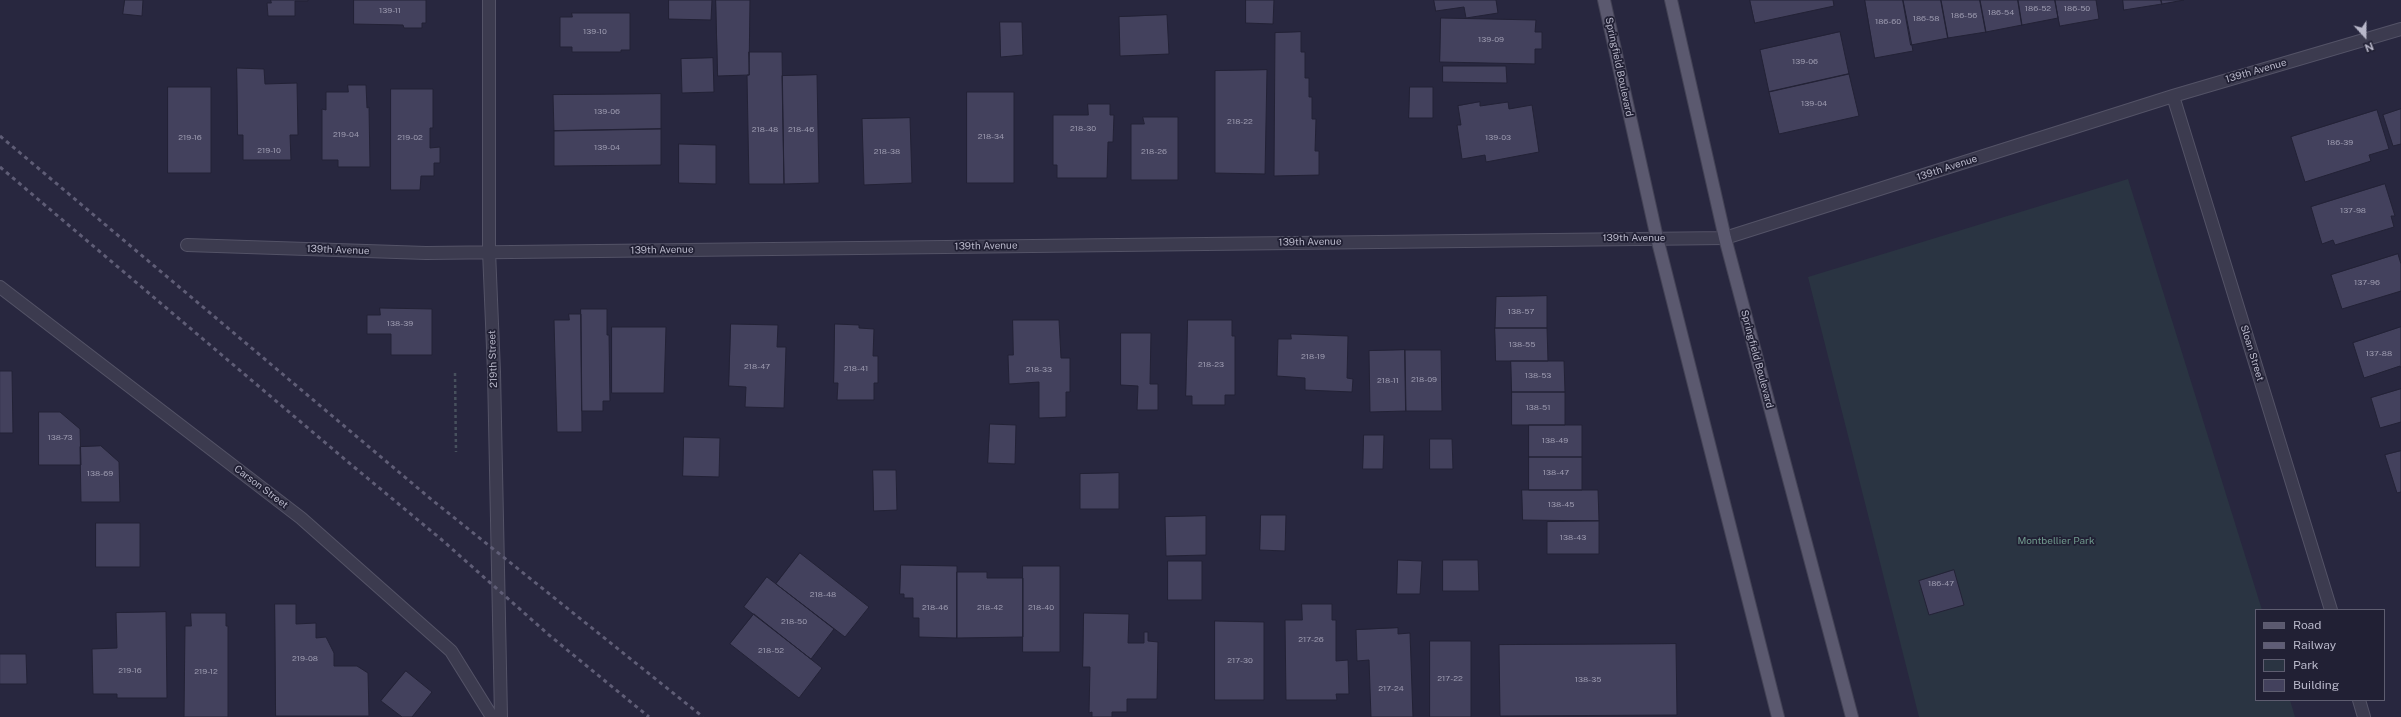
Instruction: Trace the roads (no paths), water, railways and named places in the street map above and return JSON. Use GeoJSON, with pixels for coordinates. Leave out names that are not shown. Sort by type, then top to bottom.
{"type":"FeatureCollection","features":[{"type":"Feature","properties":{"kind":"main road","name":"Springfield Boulevard"},"geometry":{"type":"LineString","coordinates":[[1604,0],[1657,238],[1778,717]]}},
{"type":"Feature","properties":{"kind":"main road","name":"Springfield Boulevard"},"geometry":{"type":"LineString","coordinates":[[1671,0],[1725,238],[1852,717]]}},
{"type":"Feature","properties":{"kind":"street","name":"219th Street"},"geometry":{"type":"LineString","coordinates":[[489,0],[489,251],[494,372],[501,717]]}},
{"type":"Feature","properties":{"kind":"street","name":"139th Avenue"},"geometry":{"type":"LineString","coordinates":[[187,245],[426,253],[489,251],[1725,238],[2173,96],[2401,29]]}},
{"type":"Feature","properties":{"kind":"street","name":"Sloan Street"},"geometry":{"type":"LineString","coordinates":[[2173,96],[2331,609]]}},
{"type":"Feature","properties":{"kind":"street","name":"Carson Street"},"geometry":{"type":"LineString","coordinates":[[0,287],[301,518],[451,651],[492,717]]}},
{"type":"Feature","properties":{"kind":"street"},"geometry":{"type":"LineString","coordinates":[[2359,701],[2364,717]]}},
{"type":"Feature","properties":{"kind":"railway"},"geometry":{"type":"LineString","coordinates":[[0,136],[432,500],[703,717]]}},
{"type":"Feature","properties":{"kind":"railway"},"geometry":{"type":"LineString","coordinates":[[0,167],[442,540],[549,635],[649,717]]}},
{"type":"Feature","properties":{"kind":"park label","name":"Montbellier Park"},"geometry":{"type":"Point","coordinates":[2056,541]}}]}
